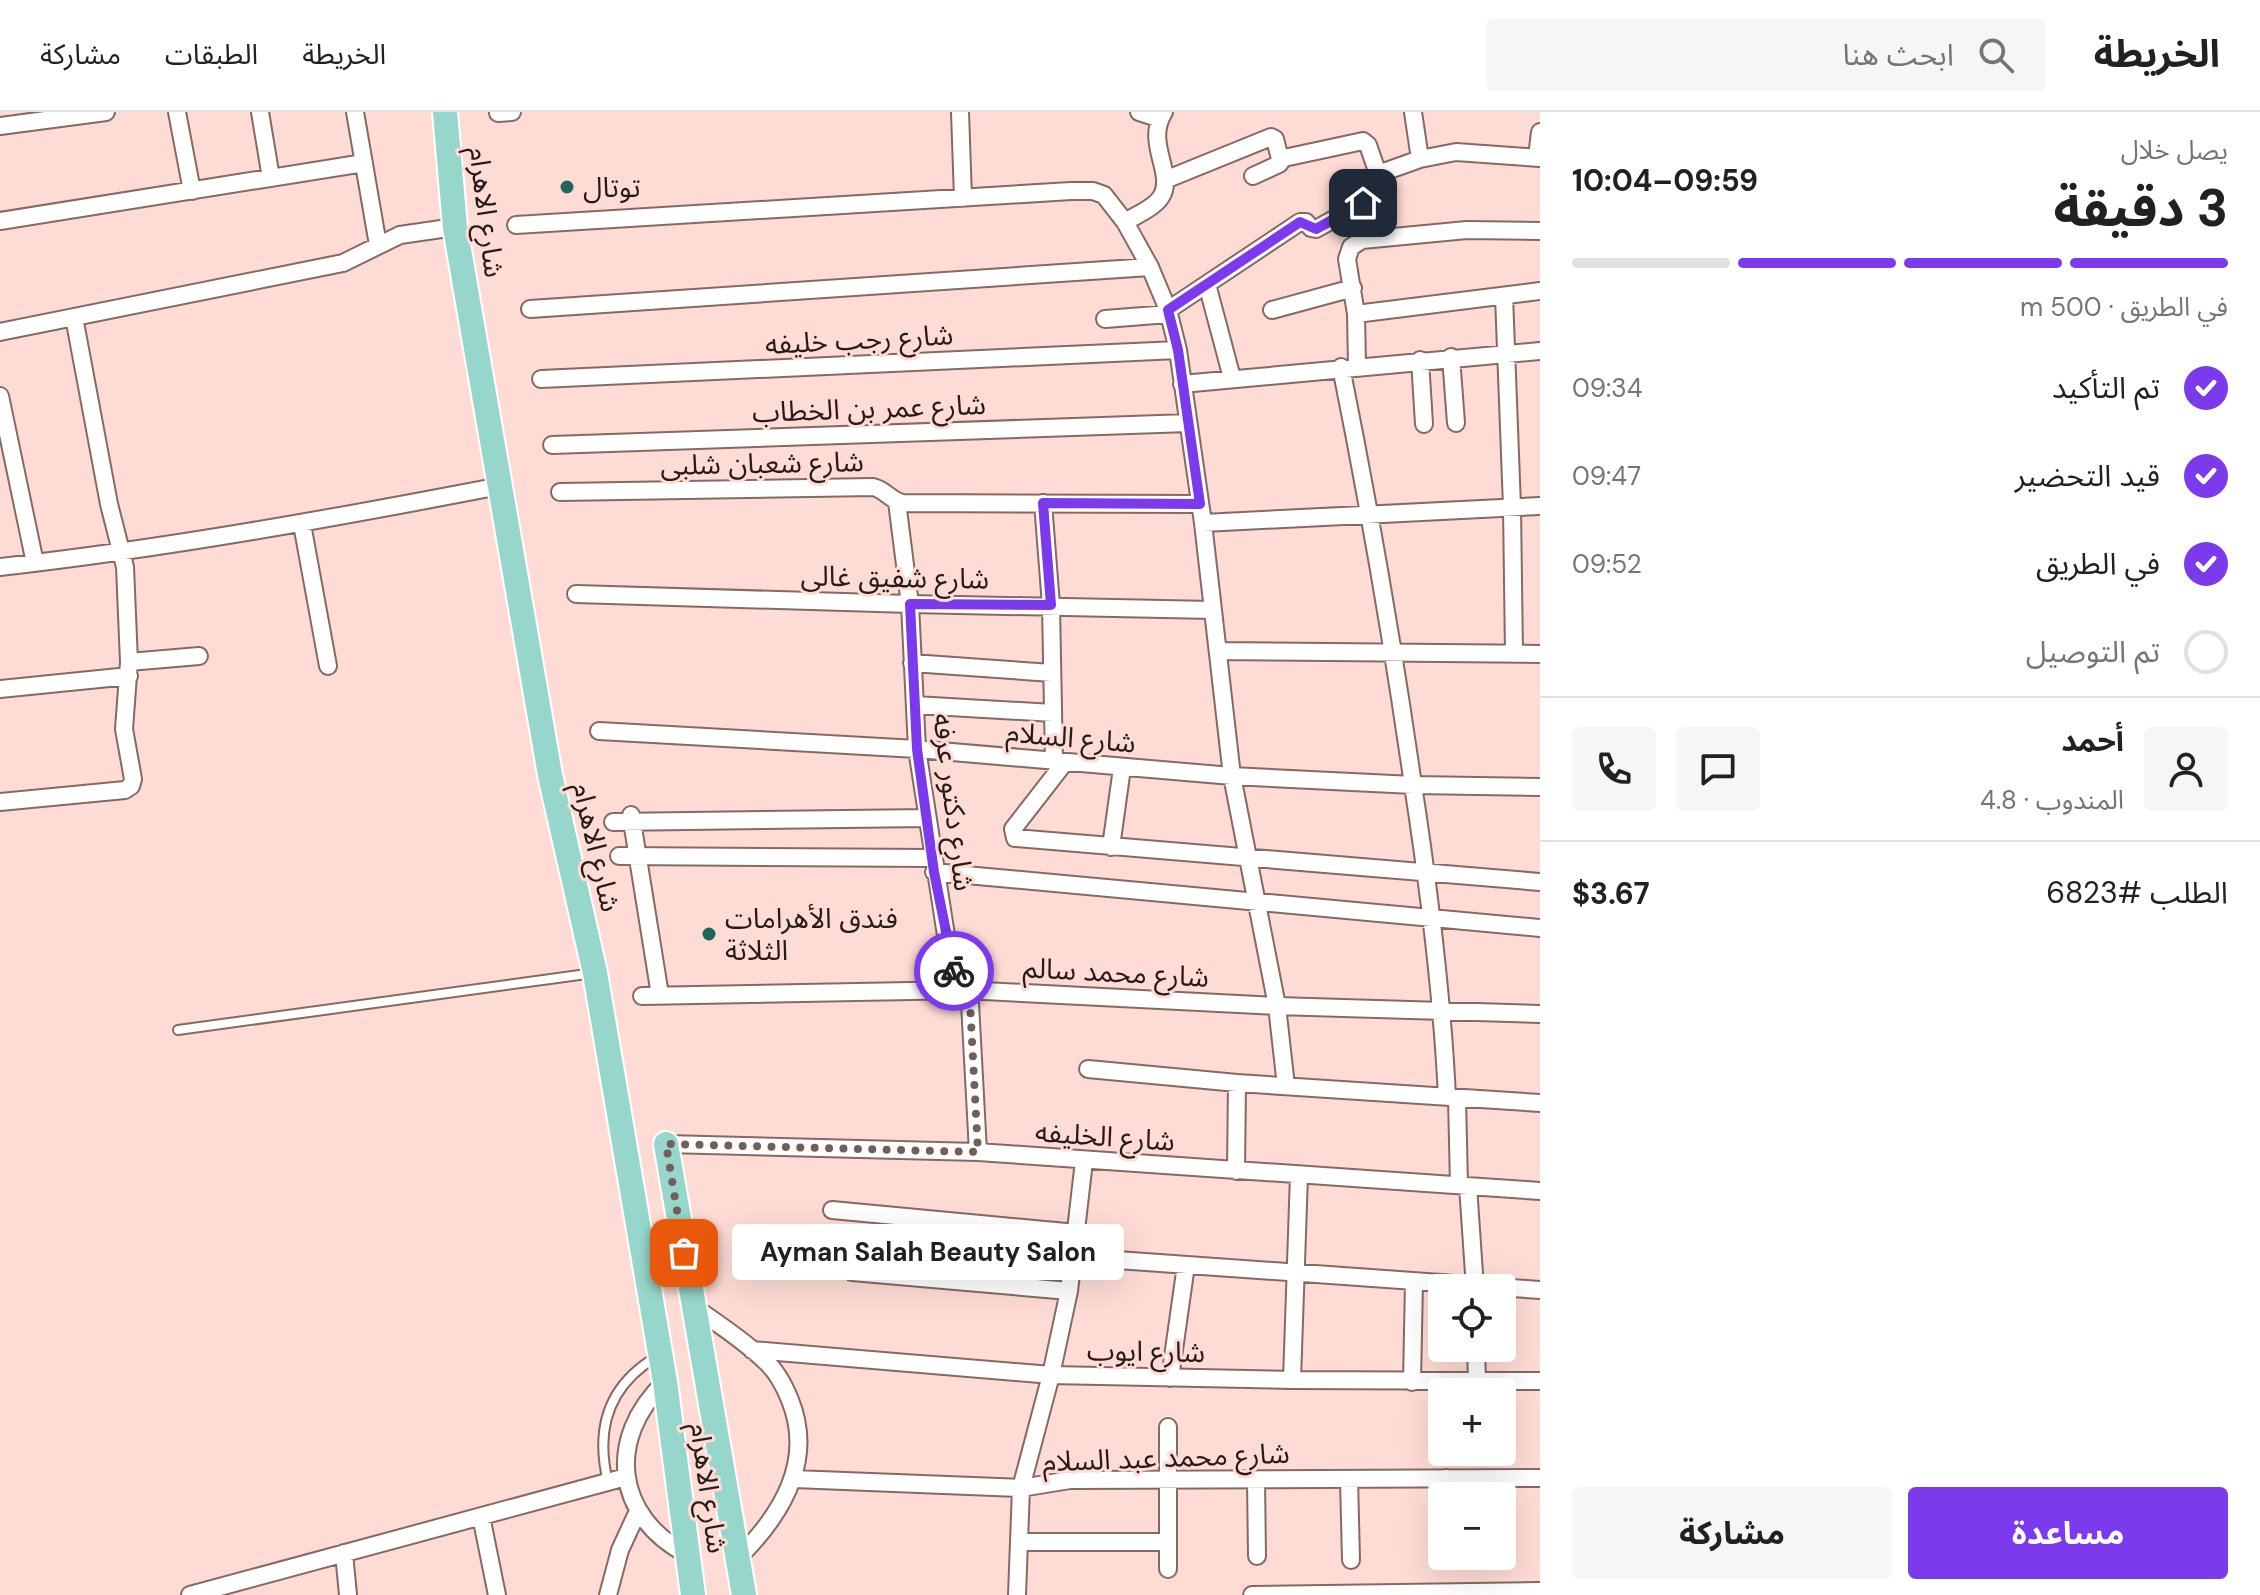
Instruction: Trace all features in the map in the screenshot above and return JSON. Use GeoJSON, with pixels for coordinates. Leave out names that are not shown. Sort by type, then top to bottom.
{"type":"FeatureCollection","features":[{"type":"Feature","properties":{"kind":"main road","name":"شارع الاهرام"},"geometry":{"type":"LineString","coordinates":[[445,112],[455,227],[550,775],[595,973],[665,1382],[693,1595]]}},
{"type":"Feature","properties":{"kind":"main road","name":"شارع الاهرام"},"geometry":{"type":"LineString","coordinates":[[666,1144],[744,1595]]}},
{"type":"Feature","properties":{"kind":"street"},"geometry":{"type":"LineString","coordinates":[[0,126],[106,112]]}},
{"type":"Feature","properties":{"kind":"street"},"geometry":{"type":"LineString","coordinates":[[177,112],[192,191]]}},
{"type":"Feature","properties":{"kind":"street"},"geometry":{"type":"LineString","coordinates":[[260,112],[271,178]]}},
{"type":"Feature","properties":{"kind":"street"},"geometry":{"type":"LineString","coordinates":[[355,112],[378,245]]}},
{"type":"Feature","properties":{"kind":"street"},"geometry":{"type":"LineString","coordinates":[[498,113],[512,112]]}},
{"type":"Feature","properties":{"kind":"street"},"geometry":{"type":"LineString","coordinates":[[960,112],[963,198]]}},
{"type":"Feature","properties":{"kind":"street"},"geometry":{"type":"LineString","coordinates":[[1125,222],[1161,197],[1165,180],[1156,138],[1162,115],[1139,112]]}},
{"type":"Feature","properties":{"kind":"street"},"geometry":{"type":"LineString","coordinates":[[1413,112],[1420,159]]}},
{"type":"Feature","properties":{"kind":"street"},"geometry":{"type":"LineString","coordinates":[[1474,1274],[1426,872],[1349,367],[1356,314],[1348,252],[1362,240],[1365,229],[1363,203],[1367,187],[1378,174],[1420,159],[1456,152],[1539,158],[1540,132]]}},
{"type":"Feature","properties":{"kind":"street"},"geometry":{"type":"LineString","coordinates":[[1165,180],[1269,137],[1275,139],[1279,155],[1284,158]]}},
{"type":"Feature","properties":{"kind":"street"},"geometry":{"type":"LineString","coordinates":[[1253,176],[1279,164],[1284,158],[1363,141],[1368,145],[1378,174]]}},
{"type":"Feature","properties":{"kind":"street"},"geometry":{"type":"LineString","coordinates":[[0,221],[364,163]]}},
{"type":"Feature","properties":{"kind":"street"},"geometry":{"type":"LineString","coordinates":[[516,225],[1093,191],[1109,199],[1150,267],[1168,312],[1178,350],[1203,523],[1232,776],[1277,1006],[1286,1086]]}},
{"type":"Feature","properties":{"kind":"street"},"geometry":{"type":"LineString","coordinates":[[1105,319],[1168,312],[1300,222],[1316,229],[1363,203]]}},
{"type":"Feature","properties":{"kind":"street"},"geometry":{"type":"LineString","coordinates":[[0,332],[343,263],[411,232],[455,227]]}},
{"type":"Feature","properties":{"kind":"street"},"geometry":{"type":"LineString","coordinates":[[1362,240],[1467,230],[1540,231]]}},
{"type":"Feature","properties":{"kind":"street"},"geometry":{"type":"LineString","coordinates":[[530,309],[1150,267]]}},
{"type":"Feature","properties":{"kind":"street"},"geometry":{"type":"LineString","coordinates":[[1207,284],[1232,378]]}},
{"type":"Feature","properties":{"kind":"street"},"geometry":{"type":"LineString","coordinates":[[1272,310],[1353,288]]}},
{"type":"Feature","properties":{"kind":"street"},"geometry":{"type":"LineString","coordinates":[[1356,314],[1540,291]]}},
{"type":"Feature","properties":{"kind":"street"},"geometry":{"type":"LineString","coordinates":[[1504,296],[1514,654]]}},
{"type":"Feature","properties":{"kind":"street"},"geometry":{"type":"LineString","coordinates":[[0,802],[125,790],[133,783],[124,729],[129,669],[126,581],[74,317]]}},
{"type":"Feature","properties":{"kind":"street","name":"شارع رجب خليفه"},"geometry":{"type":"LineString","coordinates":[[541,379],[1178,350]]}},
{"type":"Feature","properties":{"kind":"street"},"geometry":{"type":"LineString","coordinates":[[1182,384],[1540,351]]}},
{"type":"Feature","properties":{"kind":"street"},"geometry":{"type":"LineString","coordinates":[[1451,357],[1456,423]]}},
{"type":"Feature","properties":{"kind":"street"},"geometry":{"type":"LineString","coordinates":[[1420,360],[1424,424]]}},
{"type":"Feature","properties":{"kind":"street"},"geometry":{"type":"LineString","coordinates":[[0,396],[35,563]]}},
{"type":"Feature","properties":{"kind":"street","name":"شارع عمر بن الخطاب"},"geometry":{"type":"LineString","coordinates":[[552,445],[1188,423]]}},
{"type":"Feature","properties":{"kind":"street"},"geometry":{"type":"LineString","coordinates":[[0,567],[121,553],[302,524],[500,486]]}},
{"type":"Feature","properties":{"kind":"street","name":"شارع شعبان شلبى"},"geometry":{"type":"LineString","coordinates":[[560,492],[873,487],[885,491],[897,502],[1200,504]]}},
{"type":"Feature","properties":{"kind":"street","name":"شارع دكتور عرفه"},"geometry":{"type":"LineString","coordinates":[[897,502],[910,604],[917,749],[950,961],[970,1003],[978,1152]]}},
{"type":"Feature","properties":{"kind":"street"},"geometry":{"type":"LineString","coordinates":[[1043,503],[1051,605],[1053,713],[1060,762],[1013,829],[1019,840],[1540,882]]}},
{"type":"Feature","properties":{"kind":"street"},"geometry":{"type":"LineString","coordinates":[[1203,523],[1540,506]]}},
{"type":"Feature","properties":{"kind":"street"},"geometry":{"type":"LineString","coordinates":[[302,524],[328,666]]}},
{"type":"Feature","properties":{"kind":"street","name":"شارع شفيق غالى"},"geometry":{"type":"LineString","coordinates":[[576,594],[1212,610]]}},
{"type":"Feature","properties":{"kind":"street"},"geometry":{"type":"LineString","coordinates":[[1218,651],[1540,654]]}},
{"type":"Feature","properties":{"kind":"street"},"geometry":{"type":"LineString","coordinates":[[0,689],[199,656]]}},
{"type":"Feature","properties":{"kind":"street"},"geometry":{"type":"LineString","coordinates":[[912,663],[1052,673]]}},
{"type":"Feature","properties":{"kind":"street"},"geometry":{"type":"LineString","coordinates":[[915,705],[1053,713]]}},
{"type":"Feature","properties":{"kind":"street","name":"شارع السلام"},"geometry":{"type":"LineString","coordinates":[[599,731],[917,749],[1232,776],[1413,785],[1540,787]]}},
{"type":"Feature","properties":{"kind":"street"},"geometry":{"type":"LineString","coordinates":[[1111,847],[1122,768]]}},
{"type":"Feature","properties":{"kind":"street"},"geometry":{"type":"LineString","coordinates":[[632,818],[660,995]]}},
{"type":"Feature","properties":{"kind":"street"},"geometry":{"type":"LineString","coordinates":[[613,822],[632,818],[926,818]]}},
{"type":"Feature","properties":{"kind":"street"},"geometry":{"type":"LineString","coordinates":[[619,856],[933,865],[1432,920],[1540,928]]}},
{"type":"Feature","properties":{"kind":"street","name":"شارع محمد سالم"},"geometry":{"type":"LineString","coordinates":[[642,996],[965,990],[1277,1006],[1540,1014]]}},
{"type":"Feature","properties":{"kind":"street"},"geometry":{"type":"LineString","coordinates":[[1088,1069],[1237,1083],[1540,1103]]}},
{"type":"Feature","properties":{"kind":"street"},"geometry":{"type":"LineString","coordinates":[[1236,1171],[1237,1083]]}},
{"type":"Feature","properties":{"kind":"street","name":"شارع الخليفه"},"geometry":{"type":"LineString","coordinates":[[666,1144],[978,1152],[1540,1191]]}},
{"type":"Feature","properties":{"kind":"street"},"geometry":{"type":"LineString","coordinates":[[1017,1595],[1021,1488],[1069,1291],[1084,1161]]}},
{"type":"Feature","properties":{"kind":"street"},"geometry":{"type":"LineString","coordinates":[[1292,1380],[1299,1175]]}},
{"type":"Feature","properties":{"kind":"street"},"geometry":{"type":"LineString","coordinates":[[832,1210],[1077,1233]]}},
{"type":"Feature","properties":{"kind":"street"},"geometry":{"type":"LineString","coordinates":[[1075,1257],[1428,1283]]}},
{"type":"Feature","properties":{"kind":"street"},"geometry":{"type":"LineString","coordinates":[[1170,1378],[1186,1265]]}},
{"type":"Feature","properties":{"kind":"street"},"geometry":{"type":"LineString","coordinates":[[852,1272],[1069,1291]]}},
{"type":"Feature","properties":{"kind":"street"},"geometry":{"type":"LineString","coordinates":[[1412,1382],[1414,1282]]}},
{"type":"Feature","properties":{"kind":"street"},"geometry":{"type":"LineString","coordinates":[[1516,1289],[1540,1290]]}},
{"type":"Feature","properties":{"kind":"street"},"geometry":{"type":"LineString","coordinates":[[694,1307],[752,1350],[774,1371],[795,1411],[799,1457],[794,1479],[768,1526],[737,1559]]}},
{"type":"Feature","properties":{"kind":"street","name":"شارع ايوب"},"geometry":{"type":"LineString","coordinates":[[752,1350],[1051,1375],[1428,1382]]}},
{"type":"Feature","properties":{"kind":"street","name":"شارع ايوب"},"geometry":{"type":"LineString","coordinates":[[1516,1381],[1540,1381]]}},
{"type":"Feature","properties":{"kind":"street"},"geometry":{"type":"LineString","coordinates":[[665,1382],[637,1414],[625,1456],[626,1477],[638,1511],[659,1537],[688,1555]]}},
{"type":"Feature","properties":{"kind":"street"},"geometry":{"type":"LineString","coordinates":[[1168,1427],[1168,1569]]}},
{"type":"Feature","properties":{"kind":"street"},"geometry":{"type":"LineString","coordinates":[[190,1595],[626,1477]]}},
{"type":"Feature","properties":{"kind":"street"},"geometry":{"type":"LineString","coordinates":[[1446,1478],[1446,1482]]}},
{"type":"Feature","properties":{"kind":"street","name":"شارع محمد عبد السلام"},"geometry":{"type":"LineString","coordinates":[[794,1479],[1021,1488],[1070,1480],[1540,1478]]}},
{"type":"Feature","properties":{"kind":"street"},"geometry":{"type":"LineString","coordinates":[[1349,1479],[1351,1560]]}},
{"type":"Feature","properties":{"kind":"street"},"geometry":{"type":"LineString","coordinates":[[1256,1480],[1257,1556]]}},
{"type":"Feature","properties":{"kind":"street"},"geometry":{"type":"LineString","coordinates":[[608,1595],[620,1550],[638,1511]]}},
{"type":"Feature","properties":{"kind":"street"},"geometry":{"type":"LineString","coordinates":[[481,1516],[497,1595]]}},
{"type":"Feature","properties":{"kind":"street"},"geometry":{"type":"LineString","coordinates":[[1021,1542],[1168,1542]]}},
{"type":"Feature","properties":{"kind":"street"},"geometry":{"type":"LineString","coordinates":[[344,1553],[348,1595]]}},
{"type":"Feature","properties":{"kind":"street"},"geometry":{"type":"LineString","coordinates":[[1252,1595],[1540,1591]]}},
{"type":"Feature","properties":{"kind":"lane"},"geometry":{"type":"LineString","coordinates":[[178,1030],[595,973]]}},
{"type":"Feature","properties":{"kind":"lane"},"geometry":{"type":"LineString","coordinates":[[608,1482],[602,1440],[606,1418],[626,1381],[660,1355]]}},
{"type":"Feature","properties":{"kind":"way so far"},"geometry":{"type":"LineString","coordinates":[[684,1253],[666,1144],[978,1152],[970,1003],[954,971]]}},
{"type":"Feature","properties":{"kind":"place","name":"توتال"},"geometry":{"type":"Point","coordinates":[567,187]}},
{"type":"Feature","properties":{"kind":"place","name":"فندق الأهرامات الثلاثة"},"geometry":{"type":"Point","coordinates":[709,934]}},
{"type":"Feature","properties":{"kind":"place","name":"Ayman Salah Beauty Salon"},"geometry":{"type":"Point","coordinates":[684,1253]}},
{"type":"Feature","properties":{"kind":"route"},"geometry":{"type":"LineString","coordinates":[[954,971],[934,872],[917,749],[910,604],[1051,605],[1043,503],[1200,504],[1178,350],[1168,310],[1300,222],[1306,222],[1316,229],[1363,203]]}}]}
